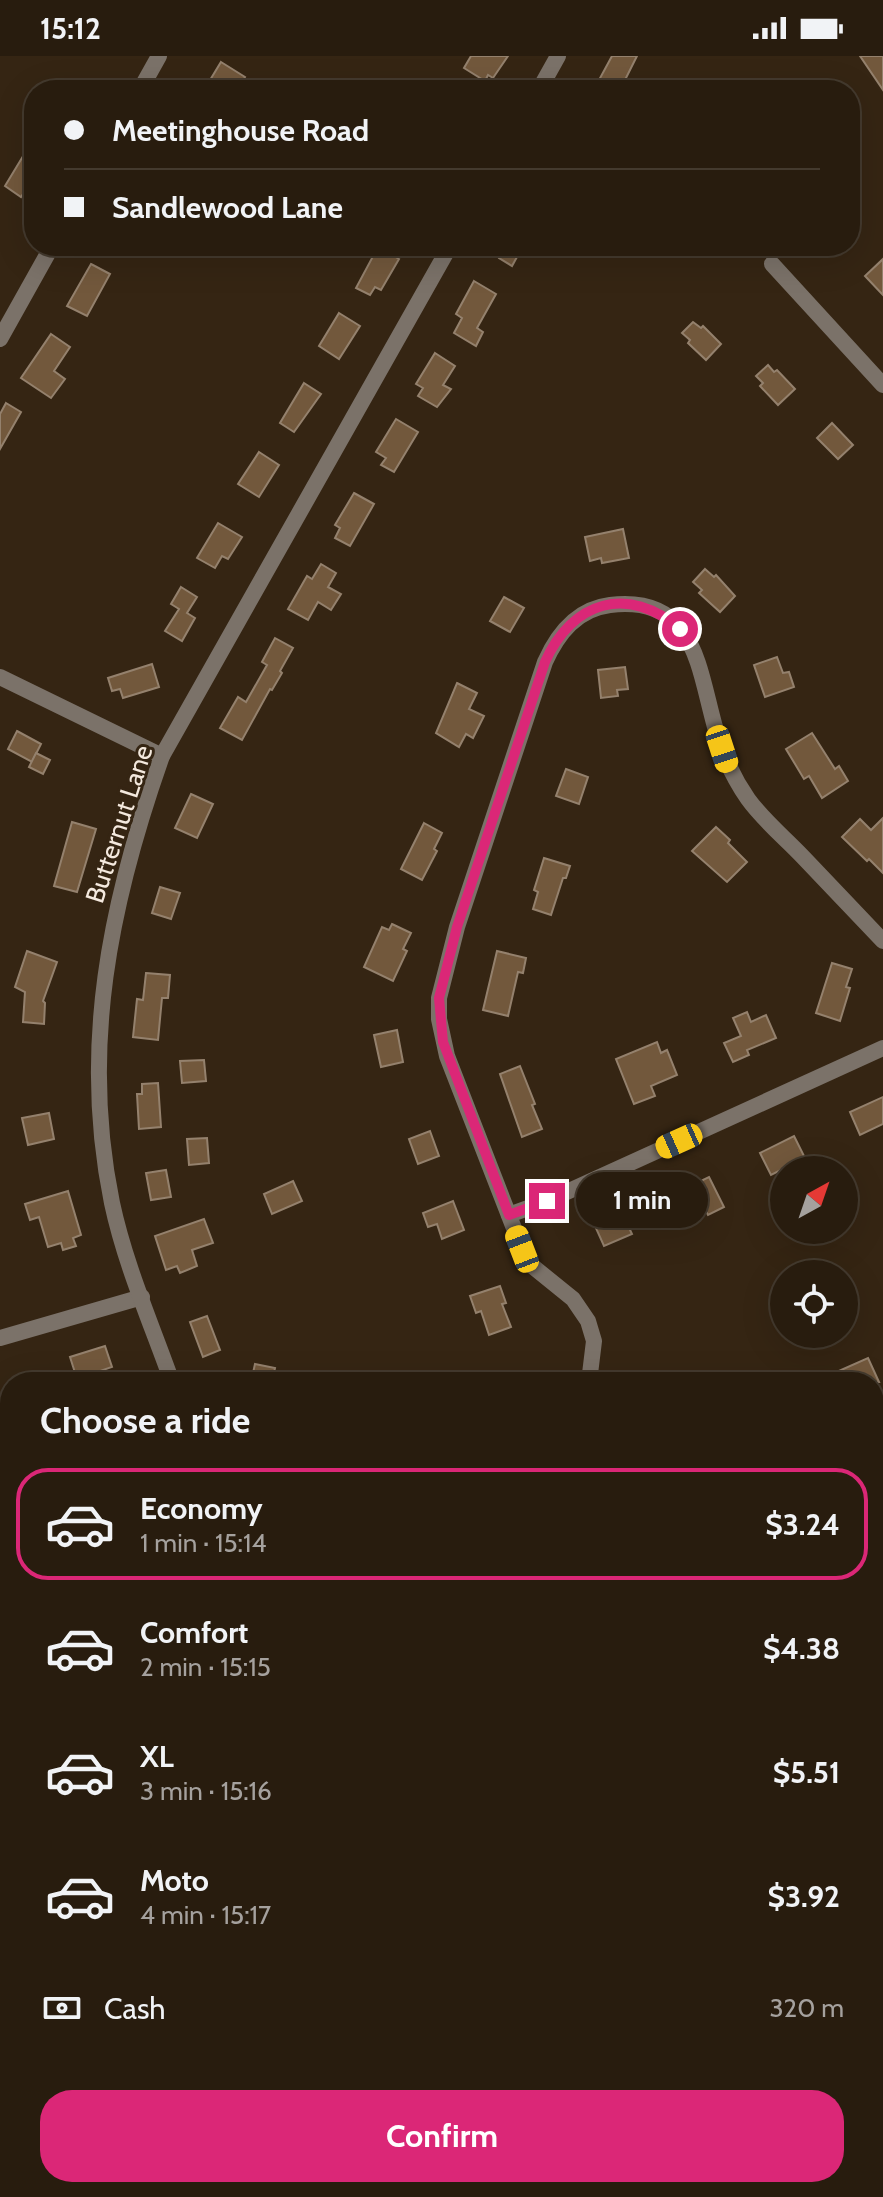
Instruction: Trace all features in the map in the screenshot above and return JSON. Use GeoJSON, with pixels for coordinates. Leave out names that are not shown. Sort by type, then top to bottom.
{"type":"FeatureCollection","features":[{"type":"Feature","properties":{"kind":"street"},"geometry":{"type":"LineString","coordinates":[[146,80],[159,56]]}},
{"type":"Feature","properties":{"kind":"street"},"geometry":{"type":"LineString","coordinates":[[545,80],[558,56]]}},
{"type":"Feature","properties":{"kind":"street"},"geometry":{"type":"LineString","coordinates":[[0,339],[46,256]]}},
{"type":"Feature","properties":{"kind":"street","name":"Butternut Lane"},"geometry":{"type":"LineString","coordinates":[[168,1372],[113,1206],[103,1154],[99,1050],[110,935],[142,814],[162,756],[444,256]]}},
{"type":"Feature","properties":{"kind":"street"},"geometry":{"type":"LineString","coordinates":[[772,264],[883,385]]}},
{"type":"Feature","properties":{"kind":"street"},"geometry":{"type":"LineString","coordinates":[[590,1372],[594,1341],[588,1321],[573,1299],[531,1265],[447,1056],[439,1019],[439,998],[457,927],[545,662],[552,647],[572,621],[587,611],[603,606],[636,603],[659,612],[680,629],[691,642],[698,658],[715,728],[729,769],[750,802],[883,941]]}},
{"type":"Feature","properties":{"kind":"street"},"geometry":{"type":"LineString","coordinates":[[0,677],[162,756]]}},
{"type":"Feature","properties":{"kind":"street"},"geometry":{"type":"LineString","coordinates":[[509,1215],[547,1201],[883,1048]]}},
{"type":"Feature","properties":{"kind":"street"},"geometry":{"type":"LineString","coordinates":[[0,1338],[142,1297]]}},
{"type":"Feature","properties":{"kind":"building"},"geometry":{"type":"Polygon","coordinates":[[[471,56],[508,56],[493,78],[488,75],[483,80],[464,68],[471,56]]]}},
{"type":"Feature","properties":{"kind":"building"},"geometry":{"type":"Polygon","coordinates":[[[612,56],[637,56],[625,80],[599,80],[612,56]]]}},
{"type":"Feature","properties":{"kind":"building"},"geometry":{"type":"Polygon","coordinates":[[[860,56],[883,56],[883,90],[860,56]]]}},
{"type":"Feature","properties":{"kind":"building"},"geometry":{"type":"Polygon","coordinates":[[[221,62],[245,77],[243,80],[210,80],[221,62]]]}},
{"type":"Feature","properties":{"kind":"building"},"geometry":{"type":"Polygon","coordinates":[[[24,155],[24,192],[21,197],[5,186],[24,155]]]}},
{"type":"Feature","properties":{"kind":"building"},"geometry":{"type":"Polygon","coordinates":[[[373,256],[399,259],[381,290],[375,287],[370,295],[356,288],[373,256]]]}},
{"type":"Feature","properties":{"kind":"building"},"geometry":{"type":"Polygon","coordinates":[[[500,256],[518,256],[512,266],[500,256]]]}},
{"type":"Feature","properties":{"kind":"building"},"geometry":{"type":"Polygon","coordinates":[[[883,259],[883,295],[865,276],[883,259]]]}},
{"type":"Feature","properties":{"kind":"building"},"geometry":{"type":"Polygon","coordinates":[[[91,264],[110,274],[87,316],[67,306],[91,264]]]}},
{"type":"Feature","properties":{"kind":"building"},"geometry":{"type":"Polygon","coordinates":[[[474,281],[496,294],[477,328],[483,332],[476,346],[454,333],[462,318],[456,314],[474,281]]]}},
{"type":"Feature","properties":{"kind":"building"},"geometry":{"type":"Polygon","coordinates":[[[339,313],[360,326],[339,359],[319,346],[339,313]]]}},
{"type":"Feature","properties":{"kind":"building"},"geometry":{"type":"Polygon","coordinates":[[[693,322],[701,328],[703,326],[721,344],[706,360],[682,333],[693,322]]]}},
{"type":"Feature","properties":{"kind":"building"},"geometry":{"type":"Polygon","coordinates":[[[51,334],[70,347],[54,371],[65,379],[51,398],[21,378],[51,334]]]}},
{"type":"Feature","properties":{"kind":"building"},"geometry":{"type":"Polygon","coordinates":[[[435,353],[455,366],[443,385],[451,389],[437,407],[418,396],[423,388],[416,384],[435,353]]]}},
{"type":"Feature","properties":{"kind":"building"},"geometry":{"type":"Polygon","coordinates":[[[768,365],[795,389],[778,405],[760,386],[763,383],[756,376],[768,365]]]}},
{"type":"Feature","properties":{"kind":"building"},"geometry":{"type":"Polygon","coordinates":[[[304,383],[321,394],[294,432],[280,423],[304,383]]]}},
{"type":"Feature","properties":{"kind":"building"},"geometry":{"type":"Polygon","coordinates":[[[6,403],[21,412],[0,449],[0,414],[6,403]]]}},
{"type":"Feature","properties":{"kind":"building"},"geometry":{"type":"Polygon","coordinates":[[[396,419],[418,432],[394,472],[381,465],[386,458],[376,452],[396,419]]]}},
{"type":"Feature","properties":{"kind":"building"},"geometry":{"type":"Polygon","coordinates":[[[832,423],[853,445],[838,459],[817,438],[832,423]]]}},
{"type":"Feature","properties":{"kind":"building"},"geometry":{"type":"Polygon","coordinates":[[[259,452],[279,465],[259,497],[238,484],[259,452]]]}},
{"type":"Feature","properties":{"kind":"building"},"geometry":{"type":"Polygon","coordinates":[[[354,493],[374,504],[350,546],[335,538],[340,528],[335,525],[354,493]]]}},
{"type":"Feature","properties":{"kind":"building"},"geometry":{"type":"Polygon","coordinates":[[[218,523],[242,537],[228,559],[222,556],[215,568],[197,558],[218,523]]]}},
{"type":"Feature","properties":{"kind":"building"},"geometry":{"type":"Polygon","coordinates":[[[623,529],[629,558],[602,563],[601,558],[590,561],[585,537],[623,529]]]}},
{"type":"Feature","properties":{"kind":"building"},"geometry":{"type":"Polygon","coordinates":[[[321,564],[336,573],[328,587],[341,594],[331,610],[318,602],[308,620],[288,609],[307,576],[312,579],[321,564]]]}},
{"type":"Feature","properties":{"kind":"building"},"geometry":{"type":"Polygon","coordinates":[[[705,569],[714,577],[716,575],[735,596],[720,612],[699,593],[702,590],[693,582],[705,569]]]}},
{"type":"Feature","properties":{"kind":"building"},"geometry":{"type":"Polygon","coordinates":[[[181,587],[197,597],[187,613],[195,618],[182,641],[165,631],[179,609],[171,604],[181,587]]]}},
{"type":"Feature","properties":{"kind":"building"},"geometry":{"type":"Polygon","coordinates":[[[504,597],[524,608],[510,632],[490,621],[504,597]]]}},
{"type":"Feature","properties":{"kind":"building"},"geometry":{"type":"Polygon","coordinates":[[[275,638],[293,648],[280,671],[282,673],[242,740],[220,728],[238,697],[246,702],[267,665],[262,662],[275,638]]]}},
{"type":"Feature","properties":{"kind":"building"},"geometry":{"type":"Polygon","coordinates":[[[777,657],[783,673],[789,672],[794,687],[765,697],[754,665],[777,657]]]}},
{"type":"Feature","properties":{"kind":"building"},"geometry":{"type":"Polygon","coordinates":[[[152,664],[159,687],[123,698],[120,689],[112,691],[108,678],[152,664]]]}},
{"type":"Feature","properties":{"kind":"building"},"geometry":{"type":"Polygon","coordinates":[[[625,667],[628,689],[617,690],[618,696],[601,698],[598,670],[625,667]]]}},
{"type":"Feature","properties":{"kind":"building"},"geometry":{"type":"Polygon","coordinates":[[[457,683],[477,693],[469,709],[484,716],[473,738],[466,734],[459,747],[436,733],[457,683]]]}},
{"type":"Feature","properties":{"kind":"building"},"geometry":{"type":"Polygon","coordinates":[[[17,731],[41,744],[32,762],[8,749],[17,731]]]}},
{"type":"Feature","properties":{"kind":"building"},"geometry":{"type":"Polygon","coordinates":[[[812,733],[835,769],[839,766],[848,781],[822,798],[809,776],[804,779],[786,749],[812,733]]]}},
{"type":"Feature","properties":{"kind":"building"},"geometry":{"type":"Polygon","coordinates":[[[36,753],[50,760],[43,774],[29,767],[36,753]]]}},
{"type":"Feature","properties":{"kind":"building"},"geometry":{"type":"Polygon","coordinates":[[[566,769],[588,777],[579,804],[556,796],[566,769]]]}},
{"type":"Feature","properties":{"kind":"building"},"geometry":{"type":"Polygon","coordinates":[[[191,794],[213,804],[197,838],[175,828],[191,794]]]}},
{"type":"Feature","properties":{"kind":"building"},"geometry":{"type":"Polygon","coordinates":[[[883,818],[883,873],[842,837],[860,819],[871,830],[883,818]]]}},
{"type":"Feature","properties":{"kind":"building"},"geometry":{"type":"Polygon","coordinates":[[[72,822],[96,829],[77,892],[54,886],[72,822]]]}},
{"type":"Feature","properties":{"kind":"building"},"geometry":{"type":"Polygon","coordinates":[[[424,823],[442,833],[434,849],[437,851],[422,880],[401,869],[424,823]]]}},
{"type":"Feature","properties":{"kind":"building"},"geometry":{"type":"Polygon","coordinates":[[[716,827],[747,862],[727,882],[692,851],[716,827]]]}},
{"type":"Feature","properties":{"kind":"building"},"geometry":{"type":"Polygon","coordinates":[[[544,858],[570,866],[551,915],[533,909],[538,892],[534,890],[544,858]]]}},
{"type":"Feature","properties":{"kind":"building"},"geometry":{"type":"Polygon","coordinates":[[[160,887],[180,893],[171,919],[152,913],[160,887]]]}},
{"type":"Feature","properties":{"kind":"building"},"geometry":{"type":"Polygon","coordinates":[[[392,924],[411,933],[403,949],[407,951],[393,981],[364,967],[382,927],[389,930],[392,924]]]}},
{"type":"Feature","properties":{"kind":"building"},"geometry":{"type":"Polygon","coordinates":[[[27,951],[57,962],[43,1001],[44,1024],[23,1022],[25,992],[15,987],[27,951]]]}},
{"type":"Feature","properties":{"kind":"building"},"geometry":{"type":"Polygon","coordinates":[[[497,951],[526,958],[523,973],[518,972],[508,1016],[483,1010],[497,951]]]}},
{"type":"Feature","properties":{"kind":"building"},"geometry":{"type":"Polygon","coordinates":[[[832,963],[852,969],[840,1021],[816,1013],[832,963]]]}},
{"type":"Feature","properties":{"kind":"building"},"geometry":{"type":"Polygon","coordinates":[[[146,973],[170,975],[168,998],[162,998],[158,1040],[133,1037],[137,999],[143,1000],[146,973]]]}},
{"type":"Feature","properties":{"kind":"building"},"geometry":{"type":"Polygon","coordinates":[[[747,1012],[751,1022],[766,1015],[776,1038],[747,1050],[749,1055],[733,1062],[724,1043],[741,1036],[733,1018],[747,1012]]]}},
{"type":"Feature","properties":{"kind":"building"},"geometry":{"type":"Polygon","coordinates":[[[397,1030],[403,1062],[381,1067],[374,1035],[397,1030]]]}},
{"type":"Feature","properties":{"kind":"building"},"geometry":{"type":"Polygon","coordinates":[[[657,1042],[661,1053],[667,1050],[677,1075],[651,1086],[655,1096],[634,1104],[616,1059],[657,1042]]]}},
{"type":"Feature","properties":{"kind":"building"},"geometry":{"type":"Polygon","coordinates":[[[204,1060],[206,1081],[182,1083],[180,1061],[204,1060]]]}},
{"type":"Feature","properties":{"kind":"building"},"geometry":{"type":"Polygon","coordinates":[[[520,1066],[542,1129],[522,1137],[500,1074],[520,1066]]]}},
{"type":"Feature","properties":{"kind":"building"},"geometry":{"type":"Polygon","coordinates":[[[158,1083],[161,1127],[139,1129],[137,1094],[142,1094],[142,1084],[158,1083]]]}},
{"type":"Feature","properties":{"kind":"building"},"geometry":{"type":"Polygon","coordinates":[[[883,1097],[883,1124],[860,1135],[850,1112],[883,1097]]]}},
{"type":"Feature","properties":{"kind":"building"},"geometry":{"type":"Polygon","coordinates":[[[49,1113],[54,1139],[28,1145],[22,1118],[49,1113]]]}},
{"type":"Feature","properties":{"kind":"building"},"geometry":{"type":"Polygon","coordinates":[[[430,1131],[439,1156],[418,1164],[409,1139],[430,1131]]]}},
{"type":"Feature","properties":{"kind":"building"},"geometry":{"type":"Polygon","coordinates":[[[794,1136],[804,1156],[770,1156],[770,1173],[760,1153],[794,1136]]]}},
{"type":"Feature","properties":{"kind":"building"},"geometry":{"type":"Polygon","coordinates":[[[207,1138],[209,1163],[189,1165],[187,1139],[207,1138]]]}},
{"type":"Feature","properties":{"kind":"building"},"geometry":{"type":"Polygon","coordinates":[[[166,1170],[171,1197],[151,1200],[146,1173],[166,1170]]]}},
{"type":"Feature","properties":{"kind":"building"},"geometry":{"type":"Polygon","coordinates":[[[709,1177],[724,1207],[708,1215],[702,1203],[671,1219],[661,1200],[709,1177]]]}},
{"type":"Feature","properties":{"kind":"building"},"geometry":{"type":"Polygon","coordinates":[[[293,1181],[302,1201],[272,1214],[264,1194],[293,1181]]]}},
{"type":"Feature","properties":{"kind":"building"},"geometry":{"type":"Polygon","coordinates":[[[68,1191],[81,1235],[73,1238],[76,1246],[63,1250],[61,1243],[48,1247],[39,1217],[30,1220],[25,1204],[68,1191]]]}},
{"type":"Feature","properties":{"kind":"building"},"geometry":{"type":"Polygon","coordinates":[[[453,1201],[464,1230],[442,1239],[437,1224],[428,1227],[423,1213],[453,1201]]]}},
{"type":"Feature","properties":{"kind":"building"},"geometry":{"type":"Polygon","coordinates":[[[622,1213],[632,1234],[604,1246],[595,1226],[622,1213]]]}},
{"type":"Feature","properties":{"kind":"building"},"geometry":{"type":"Polygon","coordinates":[[[204,1219],[213,1243],[192,1250],[197,1266],[180,1273],[177,1266],[166,1270],[155,1236],[204,1219]]]}},
{"type":"Feature","properties":{"kind":"building"},"geometry":{"type":"Polygon","coordinates":[[[500,1286],[506,1303],[502,1304],[511,1327],[489,1335],[481,1311],[476,1313],[470,1296],[500,1286]]]}},
{"type":"Feature","properties":{"kind":"building"},"geometry":{"type":"Polygon","coordinates":[[[207,1316],[220,1350],[203,1357],[190,1322],[207,1316]]]}},
{"type":"Feature","properties":{"kind":"building"},"geometry":{"type":"Polygon","coordinates":[[[105,1346],[112,1367],[97,1372],[75,1372],[70,1357],[105,1346]]]}},
{"type":"Feature","properties":{"kind":"building"},"geometry":{"type":"Polygon","coordinates":[[[868,1358],[874,1372],[836,1372],[868,1358]]]}},
{"type":"Feature","properties":{"kind":"building"},"geometry":{"type":"Polygon","coordinates":[[[255,1364],[275,1368],[274,1372],[253,1372],[255,1364]]]}},
{"type":"Feature","properties":{"kind":"route"},"geometry":{"type":"LineString","coordinates":[[547,1201],[509,1215],[443,1042],[439,998],[445,971],[545,662],[561,632],[587,611],[636,603],[652,608],[680,629]]}}]}
